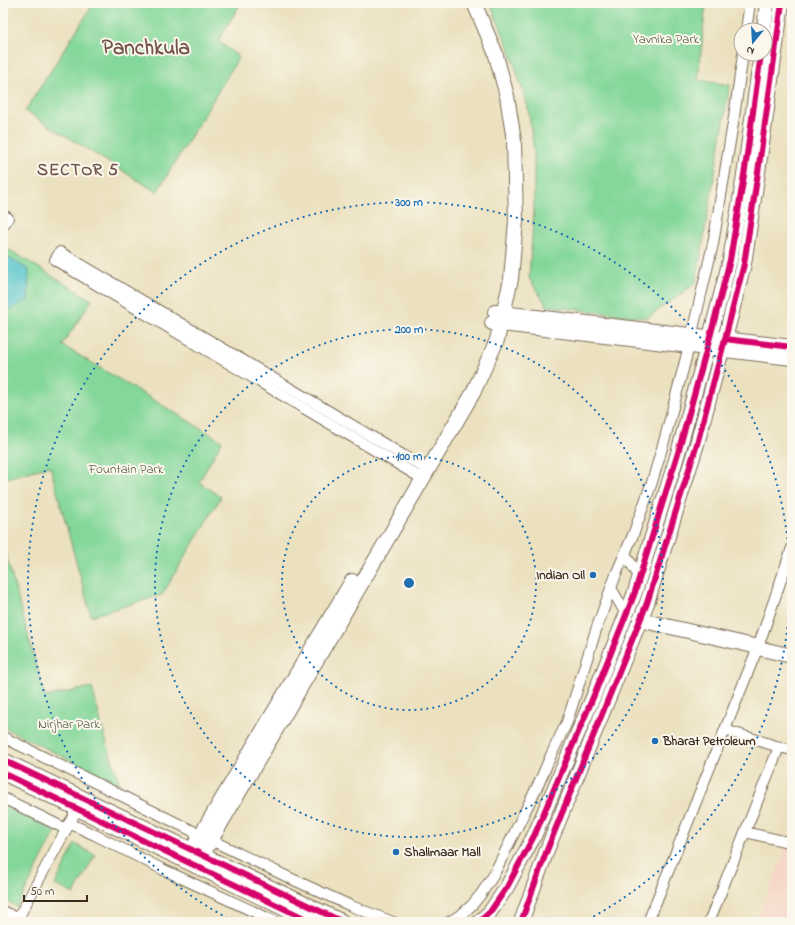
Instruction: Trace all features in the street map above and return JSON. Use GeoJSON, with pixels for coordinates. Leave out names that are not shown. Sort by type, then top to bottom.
{"type":"FeatureCollection","features":[{"type":"Feature","properties":{"kind":"street"},"geometry":{"type":"LineString","coordinates":[[194,858],[422,472],[473,393],[497,340],[498,318],[504,276],[507,220],[506,140],[500,98],[487,53],[465,3]]}},
{"type":"Feature","properties":{"kind":"street"},"geometry":{"type":"LineString","coordinates":[[474,3],[495,52],[507,96],[514,141],[516,221],[511,279],[498,318]]}},
{"type":"Feature","properties":{"kind":"street"},"geometry":{"type":"LineString","coordinates":[[747,22],[750,3]]}},
{"type":"Feature","properties":{"kind":"street"},"geometry":{"type":"LineString","coordinates":[[765,22],[767,3]]}},
{"type":"Feature","properties":{"kind":"street"},"geometry":{"type":"LineString","coordinates":[[521,922],[547,850],[647,603],[698,444],[744,264],[782,3]]}},
{"type":"Feature","properties":{"kind":"street"},"geometry":{"type":"LineString","coordinates":[[449,922],[462,914],[472,905],[493,876],[567,722],[596,630],[652,482],[690,341],[713,244],[742,62]]}},
{"type":"Feature","properties":{"kind":"street"},"geometry":{"type":"LineString","coordinates":[[479,922],[490,912],[507,887],[535,834],[594,695],[634,595],[678,453],[731,252],[745,169],[760,62]]}},
{"type":"Feature","properties":{"kind":"street"},"geometry":{"type":"LineString","coordinates":[[3,215],[8,218],[3,226]]}},
{"type":"Feature","properties":{"kind":"street"},"geometry":{"type":"LineString","coordinates":[[68,262],[422,472]]}},
{"type":"Feature","properties":{"kind":"street"},"geometry":{"type":"LineString","coordinates":[[498,318],[724,345],[792,358]]}},
{"type":"Feature","properties":{"kind":"street"},"geometry":{"type":"LineString","coordinates":[[724,345],[792,347]]}},
{"type":"Feature","properties":{"kind":"street"},"geometry":{"type":"LineString","coordinates":[[648,922],[758,647],[792,549]]}},
{"type":"Feature","properties":{"kind":"street"},"geometry":{"type":"LineString","coordinates":[[626,554],[640,576]]}},
{"type":"Feature","properties":{"kind":"street"},"geometry":{"type":"LineString","coordinates":[[611,588],[626,614]]}},
{"type":"Feature","properties":{"kind":"street"},"geometry":{"type":"LineString","coordinates":[[640,620],[792,656]]}},
{"type":"Feature","properties":{"kind":"street"},"geometry":{"type":"LineString","coordinates":[[725,730],[792,750]]}},
{"type":"Feature","properties":{"kind":"street"},"geometry":{"type":"LineString","coordinates":[[3,737],[206,838],[351,906],[393,922]]}},
{"type":"Feature","properties":{"kind":"street"},"geometry":{"type":"LineString","coordinates":[[709,922],[779,747]]}},
{"type":"Feature","properties":{"kind":"street"},"geometry":{"type":"LineString","coordinates":[[3,760],[80,803],[194,858],[312,922]]}},
{"type":"Feature","properties":{"kind":"street"},"geometry":{"type":"LineString","coordinates":[[3,773],[80,803]]}},
{"type":"Feature","properties":{"kind":"street"},"geometry":{"type":"LineString","coordinates":[[3,798],[68,826],[95,835],[162,869],[276,922]]}},
{"type":"Feature","properties":{"kind":"street"},"geometry":{"type":"LineString","coordinates":[[3,911],[17,920],[80,803]]}},
{"type":"Feature","properties":{"kind":"street"},"geometry":{"type":"LineString","coordinates":[[745,832],[792,843]]}},
{"type":"Feature","properties":{"kind":"street"},"geometry":{"type":"LineString","coordinates":[[194,858],[305,904],[343,922]]}},
{"type":"Feature","properties":{"kind":"street"},"geometry":{"type":"LineString","coordinates":[[305,904],[312,888]]}},
{"type":"Feature","properties":{"kind":"shaded area"},"geometry":{"type":"Polygon","coordinates":[[[787,846],[792,848],[792,922],[757,922],[787,846]]]}},
{"type":"Feature","properties":{"kind":"green space"},"geometry":{"type":"Polygon","coordinates":[[[94,3],[241,3],[218,41],[239,57],[157,192],[25,111],[94,3]]]}},
{"type":"Feature","properties":{"kind":"green space","name":"Yavnika Park"},"geometry":{"type":"Polygon","coordinates":[[[490,3],[706,3],[698,80],[730,85],[696,283],[647,318],[547,306],[529,278],[534,209],[534,151],[528,107],[510,51],[490,3]]]}},
{"type":"Feature","properties":{"kind":"green space","name":"Fountain Park"},"geometry":{"type":"Polygon","coordinates":[[[3,246],[92,300],[62,345],[222,441],[199,482],[221,497],[162,595],[91,616],[50,466],[3,479],[3,246]]]}},
{"type":"Feature","properties":{"kind":"green space","name":"Nirjhar Park"},"geometry":{"type":"Polygon","coordinates":[[[3,544],[45,697],[92,687],[103,731],[120,785],[3,727],[3,544]]]}},
{"type":"Feature","properties":{"kind":"green space"},"geometry":{"type":"Polygon","coordinates":[[[3,805],[56,831],[17,907],[3,899],[3,805]]]}},
{"type":"Feature","properties":{"kind":"green space"},"geometry":{"type":"Polygon","coordinates":[[[75,844],[95,855],[74,894],[55,885],[75,844]]]}},
{"type":"Feature","properties":{"kind":"green space"},"geometry":{"type":"Polygon","coordinates":[[[543,916],[564,922],[541,922],[543,916]]]}},
{"type":"Feature","properties":{"kind":"water"},"geometry":{"type":"Polygon","coordinates":[[[6,256],[29,270],[28,300],[3,313],[3,258],[6,256]]]}},
{"type":"Feature","properties":{"kind":"cycle path"},"geometry":{"type":"LineString","coordinates":[[521,922],[547,850],[647,603],[697,444],[744,264],[782,3]]}},
{"type":"Feature","properties":{"kind":"cycle path"},"geometry":{"type":"LineString","coordinates":[[479,922],[490,912],[507,887],[535,834],[594,695],[634,595],[678,453],[730,260],[745,169],[760,62]]}},
{"type":"Feature","properties":{"kind":"cycle path"},"geometry":{"type":"LineString","coordinates":[[725,339],[792,347]]}},
{"type":"Feature","properties":{"kind":"cycle path"},"geometry":{"type":"LineString","coordinates":[[3,760],[343,922]]}},
{"type":"Feature","properties":{"kind":"cycle path"},"geometry":{"type":"LineString","coordinates":[[3,773],[312,922]]}},
{"type":"Feature","properties":{"kind":"place","name":"Indian Oil"},"geometry":{"type":"Point","coordinates":[593,575]}},
{"type":"Feature","properties":{"kind":"place","name":"Bharat Petroleum"},"geometry":{"type":"Point","coordinates":[655,741]}},
{"type":"Feature","properties":{"kind":"place","name":"Shalimaar Mall"},"geometry":{"type":"Point","coordinates":[396,852]}},
{"type":"Feature","properties":{"kind":"district","name":"Panchkula"},"geometry":{"type":"Point","coordinates":[146,49]}},
{"type":"Feature","properties":{"kind":"district","name":"SECTOR 5"},"geometry":{"type":"Point","coordinates":[78,170]}}]}
